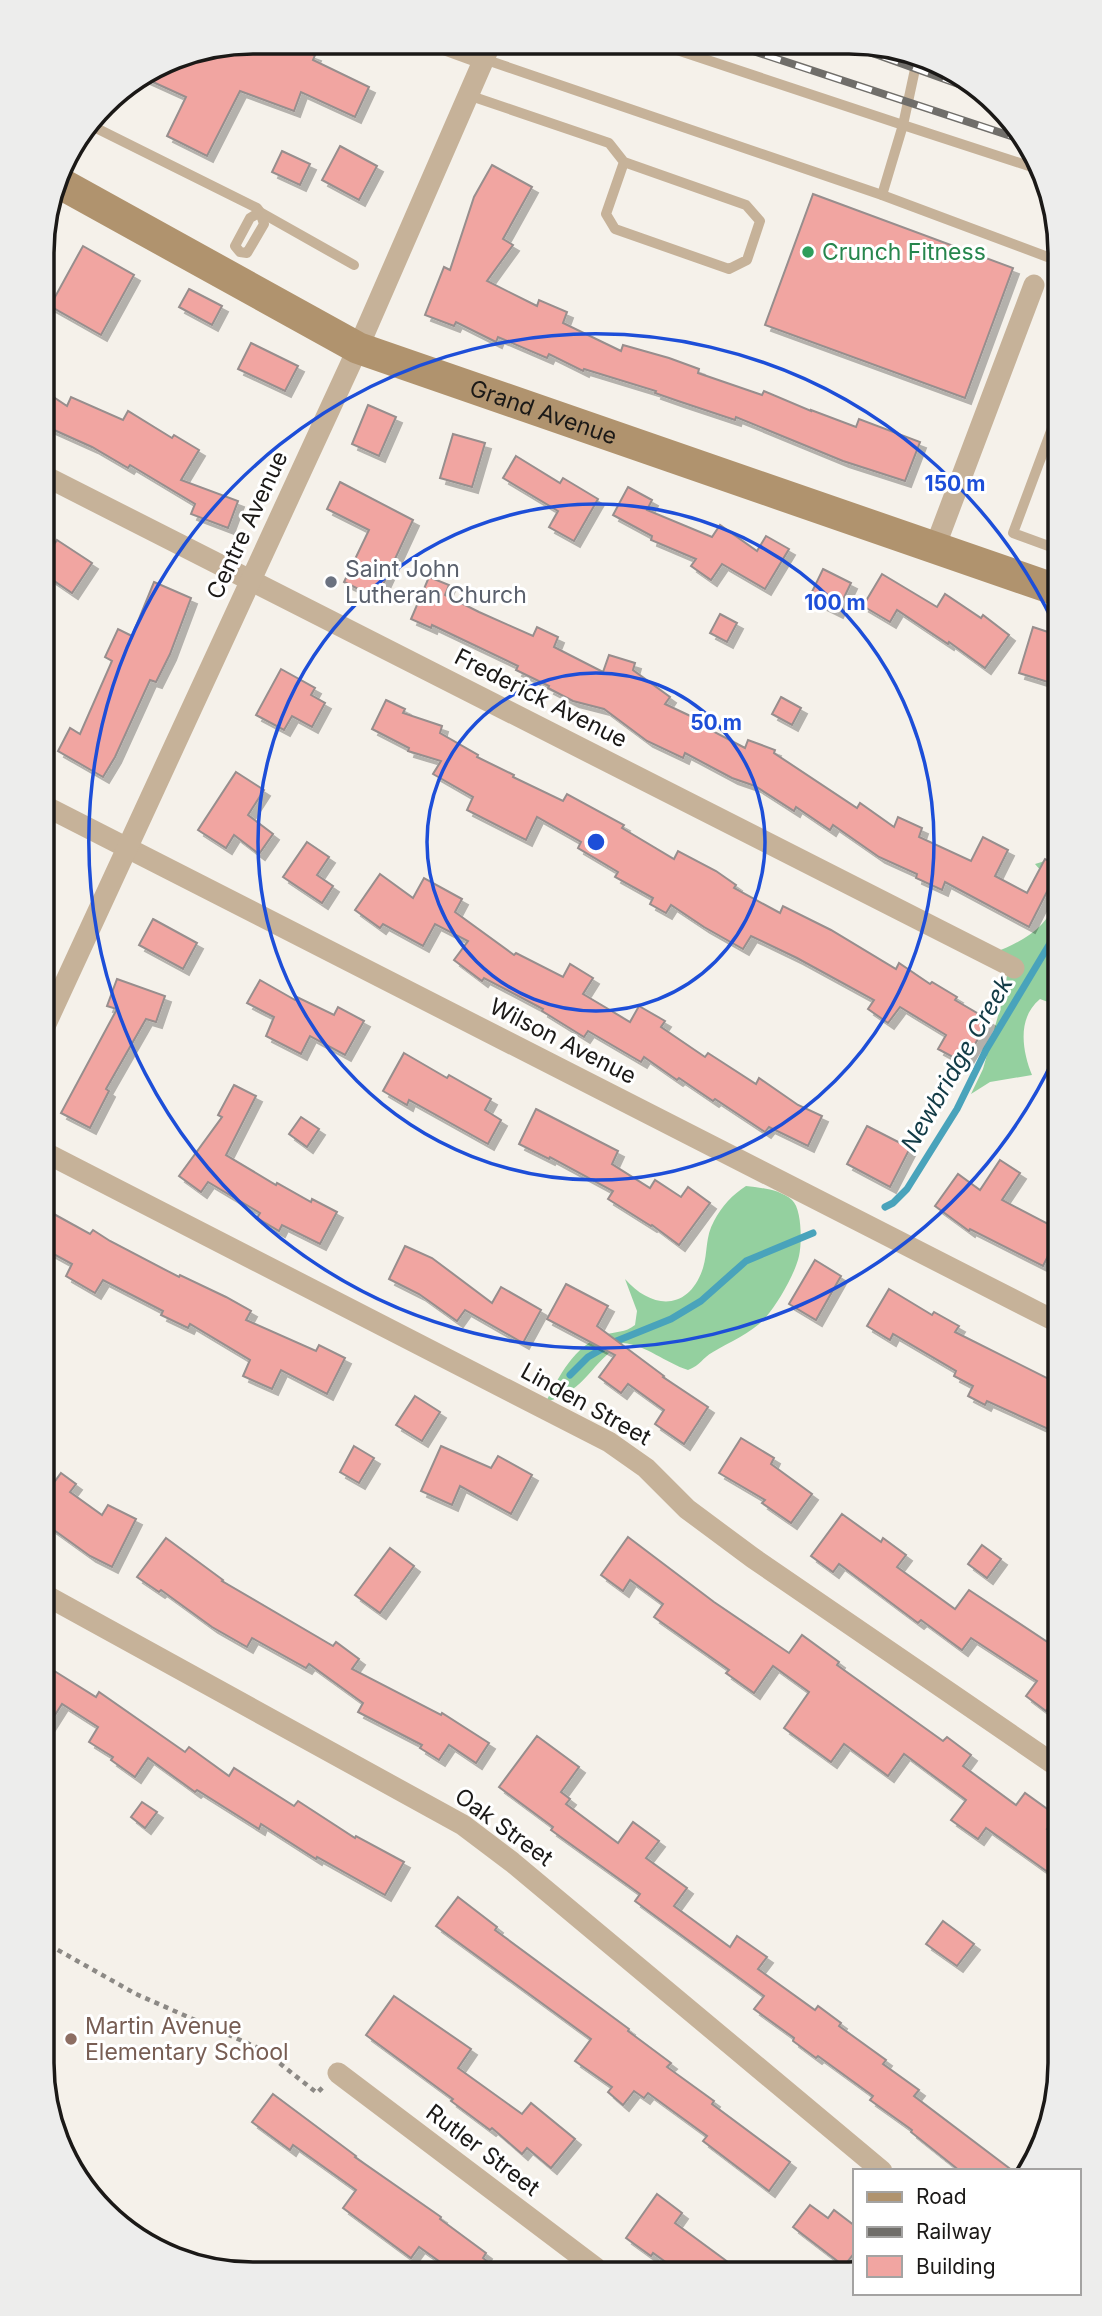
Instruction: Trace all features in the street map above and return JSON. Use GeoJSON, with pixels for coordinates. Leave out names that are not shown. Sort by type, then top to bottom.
{"type":"FeatureCollection","features":[{"type":"Feature","properties":{"kind":"street","name":"Centre Avenue"},"geometry":{"type":"LineString","coordinates":[[55,1005],[358,348],[486,55]]}},
{"type":"Feature","properties":{"kind":"street","name":"Grand Avenue"},"geometry":{"type":"LineString","coordinates":[[66,186],[234,264],[358,348],[1048,587]]}},
{"type":"Feature","properties":{"kind":"street"},"geometry":{"type":"LineString","coordinates":[[935,547],[1034,285]]}},
{"type":"Feature","properties":{"kind":"street","name":"Frederick Avenue"},"geometry":{"type":"LineString","coordinates":[[55,481],[1014,968]]}},
{"type":"Feature","properties":{"kind":"street","name":"Wilson Avenue"},"geometry":{"type":"LineString","coordinates":[[55,811],[1047,1317]]}},
{"type":"Feature","properties":{"kind":"street","name":"Linden Street"},"geometry":{"type":"LineString","coordinates":[[54,1157],[609,1442],[646,1468],[687,1509],[754,1558],[1047,1760]]}},
{"type":"Feature","properties":{"kind":"street","name":"Oak Street"},"geometry":{"type":"LineString","coordinates":[[54,1600],[463,1825],[512,1862],[880,2169]]}},
{"type":"Feature","properties":{"kind":"street","name":"Rutler Street"},"geometry":{"type":"LineString","coordinates":[[338,2073],[588,2262]]}},
{"type":"Feature","properties":{"kind":"lane"},"geometry":{"type":"LineString","coordinates":[[693,54],[1027,165]]}},
{"type":"Feature","properties":{"kind":"lane"},"geometry":{"type":"LineString","coordinates":[[498,55],[1048,257]]}},
{"type":"Feature","properties":{"kind":"lane"},"geometry":{"type":"LineString","coordinates":[[882,195],[903,125],[917,66]]}},
{"type":"Feature","properties":{"kind":"lane"},"geometry":{"type":"LineString","coordinates":[[468,95],[609,143],[624,162],[746,205],[760,221],[747,260],[729,269],[615,229],[606,214],[624,162]]}},
{"type":"Feature","properties":{"kind":"lane"},"geometry":{"type":"LineString","coordinates":[[98,129],[257,208],[355,265]]}},
{"type":"Feature","properties":{"kind":"lane"},"geometry":{"type":"LineString","coordinates":[[234,264],[247,254],[264,224],[260,212]]}},
{"type":"Feature","properties":{"kind":"lane"},"geometry":{"type":"LineString","coordinates":[[1048,439],[1013,533],[1048,546]]}},
{"type":"Feature","properties":{"kind":"path"},"geometry":{"type":"LineString","coordinates":[[54,1948],[136,1994],[263,2050],[317,2093]]}},
{"type":"Feature","properties":{"kind":"green space"},"geometry":{"type":"Polygon","coordinates":[[[1048,860],[1048,878],[1047,877],[1035,864],[1048,860]]]}},
{"type":"Feature","properties":{"kind":"green space"},"geometry":{"type":"Polygon","coordinates":[[[1048,916],[1048,1002],[1040,999],[1033,1007],[1028,1015],[1024,1035],[1032,1075],[990,1082],[971,1094],[983,1069],[1005,991],[1007,975],[996,952],[1028,936],[1048,916]]]}},
{"type":"Feature","properties":{"kind":"green space"},"geometry":{"type":"Polygon","coordinates":[[[746,1186],[781,1193],[792,1200],[798,1211],[801,1243],[797,1263],[786,1288],[766,1317],[748,1332],[709,1354],[688,1370],[640,1347],[623,1343],[603,1358],[572,1390],[546,1402],[562,1372],[584,1346],[604,1335],[624,1331],[635,1325],[637,1311],[625,1279],[647,1296],[658,1300],[679,1299],[689,1292],[703,1268],[709,1233],[714,1221],[728,1201],[746,1186]]]}},
{"type":"Feature","properties":{"kind":"building"},"geometry":{"type":"Polygon","coordinates":[[[240,55],[315,55],[313,60],[369,87],[355,117],[301,92],[294,111],[240,91],[207,156],[167,136],[186,97],[153,82],[189,65],[240,55]]]}},
{"type":"Feature","properties":{"kind":"building"},"geometry":{"type":"Polygon","coordinates":[[[340,146],[377,166],[359,200],[322,180],[340,146]]]}},
{"type":"Feature","properties":{"kind":"building"},"geometry":{"type":"Polygon","coordinates":[[[282,151],[310,164],[300,185],[272,172],[282,151]]]}},
{"type":"Feature","properties":{"kind":"building"},"geometry":{"type":"Polygon","coordinates":[[[492,165],[532,187],[503,239],[513,245],[487,281],[537,306],[539,300],[567,312],[563,323],[621,351],[623,345],[669,358],[699,369],[698,373],[762,395],[764,391],[856,427],[859,419],[920,442],[905,481],[843,461],[736,417],[735,420],[655,393],[656,391],[584,369],[583,371],[549,354],[547,358],[498,337],[496,342],[456,322],[454,326],[425,315],[444,267],[450,270],[474,197],[492,165]]]}},
{"type":"Feature","properties":{"kind":"building"},"geometry":{"type":"Polygon","coordinates":[[[813,194],[1013,268],[965,398],[765,325],[813,194]]]}},
{"type":"Feature","properties":{"kind":"building"},"geometry":{"type":"Polygon","coordinates":[[[83,246],[134,275],[101,335],[55,309],[55,297],[83,246]]]}},
{"type":"Feature","properties":{"kind":"building"},"geometry":{"type":"Polygon","coordinates":[[[189,289],[222,306],[212,325],[179,307],[189,289]]]}},
{"type":"Feature","properties":{"kind":"building"},"geometry":{"type":"Polygon","coordinates":[[[251,343],[298,366],[285,391],[238,369],[251,343]]]}},
{"type":"Feature","properties":{"kind":"building"},"geometry":{"type":"Polygon","coordinates":[[[71,397],[123,420],[128,411],[172,438],[174,435],[199,450],[181,480],[238,501],[228,528],[191,514],[195,504],[130,465],[128,468],[92,447],[55,430],[55,398],[67,406],[71,397]]]}},
{"type":"Feature","properties":{"kind":"building"},"geometry":{"type":"Polygon","coordinates":[[[368,405],[396,417],[379,456],[352,444],[368,405]]]}},
{"type":"Feature","properties":{"kind":"building"},"geometry":{"type":"Polygon","coordinates":[[[453,434],[485,443],[472,487],[440,478],[453,434]]]}},
{"type":"Feature","properties":{"kind":"building"},"geometry":{"type":"Polygon","coordinates":[[[516,456],[560,483],[563,478],[598,499],[574,541],[549,527],[558,511],[503,478],[516,456]]]}},
{"type":"Feature","properties":{"kind":"building"},"geometry":{"type":"Polygon","coordinates":[[[340,482],[413,520],[377,598],[344,582],[369,530],[327,509],[340,482]]]}},
{"type":"Feature","properties":{"kind":"building"},"geometry":{"type":"Polygon","coordinates":[[[628,487],[652,500],[647,510],[712,537],[720,525],[757,551],[766,536],[789,549],[765,589],[722,564],[711,580],[691,566],[696,559],[651,540],[652,536],[613,515],[628,487]]]}},
{"type":"Feature","properties":{"kind":"building"},"geometry":{"type":"Polygon","coordinates":[[[57,540],[92,563],[72,593],[55,581],[57,540]]]}},
{"type":"Feature","properties":{"kind":"building"},"geometry":{"type":"Polygon","coordinates":[[[823,569],[851,583],[837,612],[809,598],[823,569]]]}},
{"type":"Feature","properties":{"kind":"building"},"geometry":{"type":"Polygon","coordinates":[[[882,574],[937,607],[945,594],[981,618],[983,615],[1009,635],[985,668],[897,610],[890,622],[863,606],[882,574]]]}},
{"type":"Feature","properties":{"kind":"building"},"geometry":{"type":"Polygon","coordinates":[[[429,577],[449,585],[445,595],[479,612],[533,636],[537,627],[558,637],[554,647],[603,672],[609,655],[635,663],[633,670],[670,697],[665,704],[701,721],[699,724],[745,748],[748,740],[775,750],[774,753],[857,808],[860,803],[894,827],[898,817],[922,828],[919,837],[971,861],[983,837],[1008,850],[995,876],[1027,893],[1045,859],[1048,860],[1048,890],[1029,927],[945,882],[942,890],[916,878],[917,874],[879,857],[833,825],[830,830],[796,807],[794,811],[755,786],[732,778],[685,753],[683,758],[647,741],[604,709],[573,701],[516,670],[518,666],[432,625],[431,628],[411,619],[429,577]]]}},
{"type":"Feature","properties":{"kind":"building"},"geometry":{"type":"Polygon","coordinates":[[[154,582],[191,598],[170,654],[156,682],[150,680],[103,777],[58,751],[70,728],[80,734],[112,661],[105,657],[118,629],[132,636],[154,582]]]}},
{"type":"Feature","properties":{"kind":"building"},"geometry":{"type":"Polygon","coordinates":[[[720,614],[737,623],[727,642],[710,633],[720,614]]]}},
{"type":"Feature","properties":{"kind":"building"},"geometry":{"type":"Polygon","coordinates":[[[1033,627],[1048,632],[1048,682],[1019,673],[1033,627]]]}},
{"type":"Feature","properties":{"kind":"building"},"geometry":{"type":"Polygon","coordinates":[[[281,669],[315,688],[311,695],[325,703],[312,727],[292,716],[284,730],[256,715],[281,669]]]}},
{"type":"Feature","properties":{"kind":"building"},"geometry":{"type":"Polygon","coordinates":[[[781,697],[801,708],[792,725],[772,714],[781,697]]]}},
{"type":"Feature","properties":{"kind":"building"},"geometry":{"type":"Polygon","coordinates":[[[386,700],[405,709],[403,713],[442,726],[440,733],[478,755],[477,757],[514,775],[513,777],[563,801],[567,794],[624,825],[622,828],[674,859],[678,851],[716,871],[736,885],[734,888],[780,913],[783,906],[831,930],[896,969],[899,963],[930,984],[932,982],[957,997],[955,1000],[989,1020],[964,1063],[938,1049],[946,1035],[900,1007],[888,1023],[868,1009],[874,1000],[797,958],[751,936],[743,949],[671,905],[666,913],[650,904],[653,898],[615,877],[618,872],[578,848],[581,842],[537,817],[526,840],[467,810],[473,797],[433,774],[441,761],[408,751],[409,748],[372,729],[386,700]]]}},
{"type":"Feature","properties":{"kind":"building"},"geometry":{"type":"Polygon","coordinates":[[[236,772],[264,790],[248,815],[273,834],[259,854],[234,835],[226,848],[198,830],[236,772]]]}},
{"type":"Feature","properties":{"kind":"building"},"geometry":{"type":"Polygon","coordinates":[[[307,842],[329,857],[317,875],[333,886],[322,903],[283,877],[307,842]]]}},
{"type":"Feature","properties":{"kind":"building"},"geometry":{"type":"Polygon","coordinates":[[[380,874],[413,898],[424,878],[462,899],[455,912],[514,955],[516,953],[563,977],[570,964],[593,978],[583,994],[630,1022],[639,1006],[665,1021],[661,1027],[705,1057],[708,1053],[756,1084],[759,1078],[798,1105],[822,1116],[808,1146],[769,1127],[765,1132],[715,1099],[713,1101],[679,1078],[677,1080],[644,1057],[641,1062],[588,1031],[584,1037],[542,1011],[543,1009],[484,978],[482,981],[454,960],[468,941],[435,924],[423,946],[383,924],[380,928],[355,910],[380,874]]]}},
{"type":"Feature","properties":{"kind":"building"},"geometry":{"type":"Polygon","coordinates":[[[153,919],[197,943],[183,969],[139,945],[153,919]]]}},
{"type":"Feature","properties":{"kind":"building"},"geometry":{"type":"Polygon","coordinates":[[[117,979],[165,996],[156,1022],[146,1019],[106,1089],[109,1091],[90,1128],[61,1113],[117,1009],[107,1006],[117,979]]]}},
{"type":"Feature","properties":{"kind":"building"},"geometry":{"type":"Polygon","coordinates":[[[260,980],[295,1000],[297,997],[334,1015],[338,1007],[364,1021],[345,1055],[310,1036],[301,1054],[266,1036],[274,1017],[247,1003],[260,980]]]}},
{"type":"Feature","properties":{"kind":"building"},"geometry":{"type":"Polygon","coordinates":[[[404,1053],[491,1099],[485,1110],[501,1120],[488,1144],[409,1100],[407,1105],[383,1091],[404,1053]]]}},
{"type":"Feature","properties":{"kind":"building"},"geometry":{"type":"Polygon","coordinates":[[[234,1085],[256,1096],[226,1155],[276,1185],[277,1183],[311,1202],[312,1199],[337,1212],[320,1244],[282,1225],[279,1231],[257,1218],[260,1213],[208,1182],[201,1192],[179,1176],[222,1117],[218,1115],[234,1085]]]}},
{"type":"Feature","properties":{"kind":"building"},"geometry":{"type":"Polygon","coordinates":[[[536,1109],[618,1151],[612,1164],[650,1188],[655,1180],[681,1197],[688,1187],[710,1203],[679,1245],[652,1225],[608,1199],[613,1191],[550,1157],[549,1159],[519,1144],[536,1109]]]}},
{"type":"Feature","properties":{"kind":"building"},"geometry":{"type":"Polygon","coordinates":[[[301,1117],[319,1129],[307,1147],[289,1134],[301,1117]]]}},
{"type":"Feature","properties":{"kind":"building"},"geometry":{"type":"Polygon","coordinates":[[[867,1126],[910,1148],[890,1187],[847,1164],[867,1126]]]}},
{"type":"Feature","properties":{"kind":"building"},"geometry":{"type":"Polygon","coordinates":[[[1000,1160],[1020,1173],[1002,1200],[1047,1224],[1047,1257],[1043,1266],[970,1229],[969,1231],[935,1206],[958,1174],[980,1190],[1000,1160]]]}},
{"type":"Feature","properties":{"kind":"building"},"geometry":{"type":"Polygon","coordinates":[[[54,1214],[90,1234],[93,1230],[179,1277],[180,1275],[226,1297],[251,1311],[246,1320],[316,1351],[319,1345],[345,1358],[327,1394],[281,1370],[272,1389],[243,1376],[250,1360],[190,1324],[188,1328],[161,1315],[163,1311],[103,1280],[95,1293],[66,1276],[72,1264],[54,1255],[54,1214]]]}},
{"type":"Feature","properties":{"kind":"building"},"geometry":{"type":"Polygon","coordinates":[[[405,1246],[432,1258],[492,1303],[501,1287],[541,1310],[523,1343],[465,1310],[457,1321],[419,1294],[389,1279],[405,1246]]]}},
{"type":"Feature","properties":{"kind":"building"},"geometry":{"type":"Polygon","coordinates":[[[815,1260],[841,1276],[816,1320],[789,1304],[815,1260]]]}},
{"type":"Feature","properties":{"kind":"building"},"geometry":{"type":"Polygon","coordinates":[[[566,1284],[608,1306],[597,1326],[663,1377],[708,1407],[684,1444],[655,1424],[664,1410],[628,1384],[621,1393],[599,1377],[615,1355],[547,1319],[566,1284]]]}},
{"type":"Feature","properties":{"kind":"building"},"geometry":{"type":"Polygon","coordinates":[[[889,1289],[932,1315],[934,1312],[959,1326],[955,1332],[1047,1378],[1047,1429],[987,1401],[985,1405],[968,1396],[973,1386],[954,1376],[956,1371],[893,1334],[890,1340],[867,1326],[889,1289]]]}},
{"type":"Feature","properties":{"kind":"building"},"geometry":{"type":"Polygon","coordinates":[[[415,1396],[440,1412],[422,1441],[396,1425],[415,1396]]]}},
{"type":"Feature","properties":{"kind":"building"},"geometry":{"type":"Polygon","coordinates":[[[741,1438],[774,1458],[771,1464],[812,1494],[791,1523],[762,1503],[765,1500],[719,1473],[741,1438]]]}},
{"type":"Feature","properties":{"kind":"building"},"geometry":{"type":"Polygon","coordinates":[[[354,1446],[374,1458],[359,1483],[340,1472],[354,1446]]]}},
{"type":"Feature","properties":{"kind":"building"},"geometry":{"type":"Polygon","coordinates":[[[441,1446],[491,1468],[498,1456],[532,1475],[511,1514],[460,1486],[452,1505],[421,1491],[441,1446]]]}},
{"type":"Feature","properties":{"kind":"building"},"geometry":{"type":"Polygon","coordinates":[[[61,1473],[76,1484],[70,1492],[102,1515],[108,1505],[136,1519],[112,1567],[90,1556],[54,1530],[54,1482],[61,1473]]]}},
{"type":"Feature","properties":{"kind":"building"},"geometry":{"type":"Polygon","coordinates":[[[842,1514],[881,1542],[883,1538],[906,1555],[897,1567],[955,1609],[969,1590],[1047,1642],[1047,1709],[1026,1696],[1037,1681],[971,1638],[962,1650],[921,1620],[918,1623],[839,1564],[833,1572],[811,1556],[842,1514]]]}},
{"type":"Feature","properties":{"kind":"building"},"geometry":{"type":"Polygon","coordinates":[[[628,1537],[714,1602],[789,1653],[802,1635],[839,1662],[837,1665],[943,1741],[947,1737],[971,1755],[963,1766],[1016,1805],[1025,1793],[1047,1809],[1047,1872],[986,1828],[978,1839],[951,1820],[966,1800],[904,1754],[888,1776],[844,1744],[831,1762],[784,1728],[809,1692],[773,1666],[754,1693],[726,1673],[729,1670],[654,1617],[663,1604],[630,1580],[623,1591],[601,1575],[628,1537]]]}},
{"type":"Feature","properties":{"kind":"building"},"geometry":{"type":"Polygon","coordinates":[[[166,1538],[222,1581],[333,1646],[336,1642],[359,1659],[352,1669],[441,1715],[442,1713],[489,1743],[476,1763],[449,1745],[439,1760],[420,1748],[422,1745],[358,1712],[363,1703],[309,1664],[306,1668],[252,1638],[247,1647],[137,1577],[166,1538]]]}},
{"type":"Feature","properties":{"kind":"building"},"geometry":{"type":"Polygon","coordinates":[[[982,1545],[1001,1559],[987,1578],[968,1564],[982,1545]]]}},
{"type":"Feature","properties":{"kind":"building"},"geometry":{"type":"Polygon","coordinates":[[[390,1548],[414,1566],[380,1613],[355,1595],[390,1548]]]}},
{"type":"Feature","properties":{"kind":"building"},"geometry":{"type":"Polygon","coordinates":[[[54,1671],[96,1697],[99,1692],[185,1752],[189,1747],[229,1776],[234,1768],[294,1806],[298,1801],[355,1838],[356,1836],[404,1862],[385,1895],[317,1857],[316,1859],[261,1824],[259,1829],[197,1790],[195,1792],[148,1758],[135,1777],[111,1760],[113,1757],[89,1742],[98,1727],[62,1704],[54,1716],[54,1671]]]}},
{"type":"Feature","properties":{"kind":"building"},"geometry":{"type":"Polygon","coordinates":[[[537,1736],[579,1767],[561,1792],[570,1799],[566,1804],[618,1843],[633,1822],[659,1841],[646,1858],[687,1888],[674,1906],[730,1947],[737,1936],[767,1957],[758,1969],[815,2010],[818,2006],[841,2023],[839,2026],[886,2060],[883,2064],[919,2090],[914,2096],[1010,2169],[957,2169],[911,2132],[912,2130],[870,2100],[873,2096],[818,2056],[816,2058],[754,2009],[764,1996],[635,1901],[640,1894],[551,1830],[553,1827],[499,1787],[537,1736]]]}},
{"type":"Feature","properties":{"kind":"building"},"geometry":{"type":"Polygon","coordinates":[[[142,1802],[157,1812],[145,1828],[131,1817],[142,1802]]]}},
{"type":"Feature","properties":{"kind":"building"},"geometry":{"type":"Polygon","coordinates":[[[458,1897],[497,1927],[495,1930],[629,2029],[628,2031],[671,2063],[667,2067],[790,2162],[769,2191],[703,2141],[707,2136],[648,2093],[644,2098],[634,2091],[623,2105],[608,2092],[612,2087],[575,2061],[591,2039],[436,1926],[458,1897]]]}},
{"type":"Feature","properties":{"kind":"building"},"geometry":{"type":"Polygon","coordinates":[[[943,1921],[974,1944],[957,1966],[926,1944],[943,1921]]]}},
{"type":"Feature","properties":{"kind":"building"},"geometry":{"type":"Polygon","coordinates":[[[394,1996],[471,2049],[458,2068],[522,2114],[531,2103],[575,2139],[551,2168],[527,2148],[522,2154],[492,2128],[490,2130],[451,2101],[453,2099],[366,2035],[394,1996]]]}},
{"type":"Feature","properties":{"kind":"building"},"geometry":{"type":"Polygon","coordinates":[[[273,2094],[355,2157],[441,2217],[440,2219],[486,2253],[483,2258],[488,2262],[440,2262],[419,2247],[411,2258],[343,2208],[356,2190],[293,2145],[290,2150],[252,2122],[273,2094]]]}},
{"type":"Feature","properties":{"kind":"building"},"geometry":{"type":"Polygon","coordinates":[[[657,2194],[682,2213],[675,2223],[728,2262],[666,2262],[653,2253],[651,2256],[626,2238],[657,2194]]]}},
{"type":"Feature","properties":{"kind":"building"},"geometry":{"type":"Polygon","coordinates":[[[810,2205],[828,2218],[834,2210],[853,2224],[853,2255],[847,2262],[839,2262],[793,2227],[810,2205]]]}},
{"type":"Feature","properties":{"kind":"waterway","name":"Newbridge Creek"},"geometry":{"type":"LineString","coordinates":[[885,1207],[907,1189],[957,1109],[986,1050],[1048,947]]}},
{"type":"Feature","properties":{"kind":"waterway","name":"Newbridge Creek"},"geometry":{"type":"LineString","coordinates":[[570,1375],[588,1357],[614,1342],[671,1319],[701,1301],[746,1261],[813,1233]]}},
{"type":"Feature","properties":{"kind":"railway"},"geometry":{"type":"LineString","coordinates":[[763,54],[1009,135]]}},
{"type":"Feature","properties":{"kind":"railway"},"geometry":{"type":"LineString","coordinates":[[886,58],[942,78]]}},
{"type":"Feature","properties":{"kind":"place","name":"Crunch Fitness"},"geometry":{"type":"Point","coordinates":[808,252]}},
{"type":"Feature","properties":{"kind":"place","name":"Saint John Lutheran Church"},"geometry":{"type":"Point","coordinates":[331,582]}},
{"type":"Feature","properties":{"kind":"place","name":"Martin Avenue Elementary School"},"geometry":{"type":"Point","coordinates":[71,2039]}}]}
